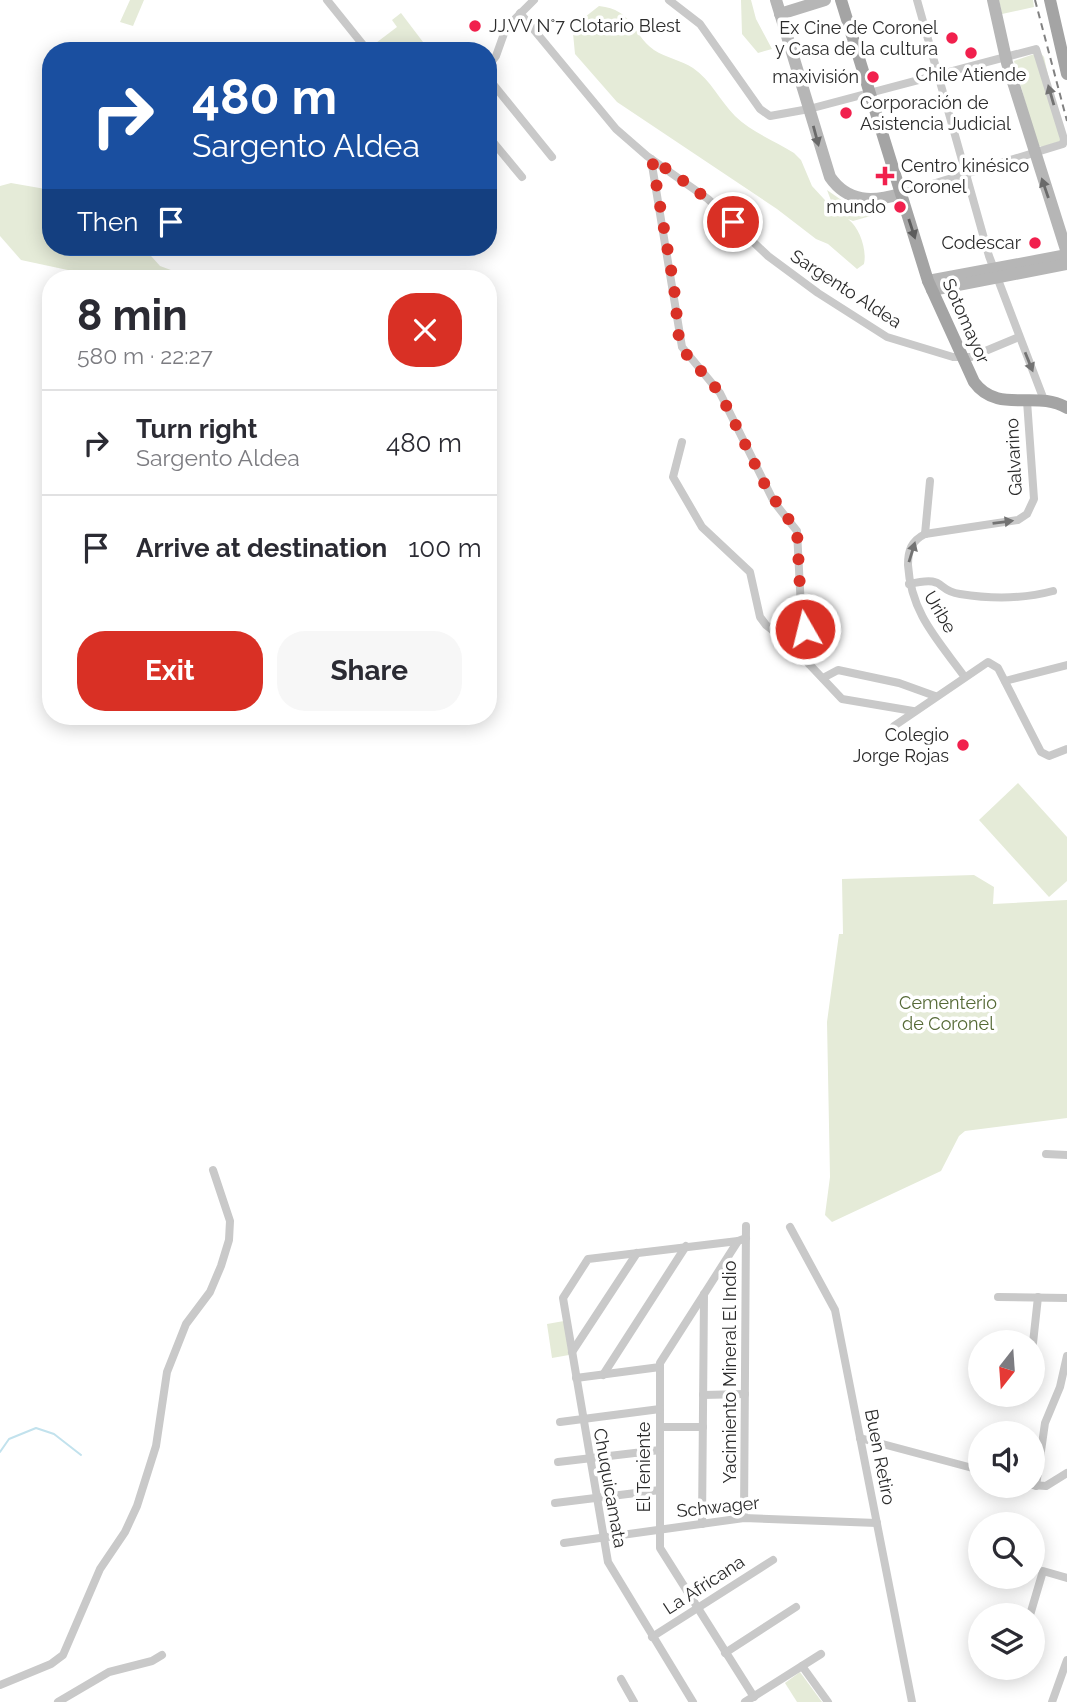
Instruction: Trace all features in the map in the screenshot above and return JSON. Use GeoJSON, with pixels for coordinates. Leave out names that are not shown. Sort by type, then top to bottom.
{"type":"FeatureCollection","features":[{"type":"Feature","properties":{"kind":"main road","name":"Sotomayor"},"geometry":{"type":"LineString","coordinates":[[841,0],[930,285],[974,382],[988,396],[1002,401],[1044,400]]}},
{"type":"Feature","properties":{"kind":"main road"},"geometry":{"type":"LineString","coordinates":[[1051,0],[1067,74]]}},
{"type":"Feature","properties":{"kind":"main road"},"geometry":{"type":"LineString","coordinates":[[1044,400],[1067,408]]}},
{"type":"Feature","properties":{"kind":"street"},"geometry":{"type":"LineString","coordinates":[[327,0],[360,42]]}},
{"type":"Feature","properties":{"kind":"street"},"geometry":{"type":"LineString","coordinates":[[497,52],[506,28],[534,0]]}},
{"type":"Feature","properties":{"kind":"street"},"geometry":{"type":"LineString","coordinates":[[669,0],[700,24],[764,114],[774,117],[809,109],[1004,55],[1036,49],[1064,142],[900,194],[874,200],[852,196],[837,186],[827,170],[809,109],[776,0]]}},
{"type":"Feature","properties":{"kind":"street"},"geometry":{"type":"LineString","coordinates":[[780,14],[825,0]]}},
{"type":"Feature","properties":{"kind":"street"},"geometry":{"type":"LineString","coordinates":[[917,0],[995,273],[1044,400]]}},
{"type":"Feature","properties":{"kind":"street"},"geometry":{"type":"LineString","coordinates":[[993,0],[1004,55],[1033,154],[1067,254],[995,273]]}},
{"type":"Feature","properties":{"kind":"street","name":"Sargento Aldea"},"geometry":{"type":"LineString","coordinates":[[520,13],[611,124],[652,159],[708,199],[777,264],[887,337],[962,358]]}},
{"type":"Feature","properties":{"kind":"street"},"geometry":{"type":"LineString","coordinates":[[497,89],[552,157]]}},
{"type":"Feature","properties":{"kind":"street"},"geometry":{"type":"LineString","coordinates":[[497,147],[523,177]]}},
{"type":"Feature","properties":{"kind":"street"},"geometry":{"type":"LineString","coordinates":[[652,159],[682,347],[720,393],[770,495],[797,531],[801,608],[810,649],[809,664]]}},
{"type":"Feature","properties":{"kind":"street"},"geometry":{"type":"LineString","coordinates":[[930,285],[1067,264]]}},
{"type":"Feature","properties":{"kind":"street"},"geometry":{"type":"LineString","coordinates":[[962,358],[1019,337]]}},
{"type":"Feature","properties":{"kind":"street","name":"Galvarino"},"geometry":{"type":"LineString","coordinates":[[925,534],[1018,520],[1030,511],[1034,499],[1027,401]]}},
{"type":"Feature","properties":{"kind":"street"},"geometry":{"type":"LineString","coordinates":[[682,442],[673,477],[690,509],[709,535],[738,558],[750,572],[760,617],[766,625],[797,649],[836,696],[850,702],[913,710]]}},
{"type":"Feature","properties":{"kind":"street"},"geometry":{"type":"LineString","coordinates":[[925,534],[930,481]]}},
{"type":"Feature","properties":{"kind":"street","name":"Uribe"},"geometry":{"type":"LineString","coordinates":[[925,534],[915,541],[909,552],[909,584],[920,616],[964,676]]}},
{"type":"Feature","properties":{"kind":"street"},"geometry":{"type":"LineString","coordinates":[[909,584],[933,580],[958,593],[1009,597],[1053,591]]}},
{"type":"Feature","properties":{"kind":"street"},"geometry":{"type":"LineString","coordinates":[[894,726],[913,710],[988,662],[996,666],[1005,681],[1041,752],[1046,755],[1067,749]]}},
{"type":"Feature","properties":{"kind":"street"},"geometry":{"type":"LineString","coordinates":[[1005,681],[1067,664]]}},
{"type":"Feature","properties":{"kind":"street"},"geometry":{"type":"LineString","coordinates":[[822,678],[838,670],[899,683],[935,696]]}},
{"type":"Feature","properties":{"kind":"street"},"geometry":{"type":"LineString","coordinates":[[1046,1154],[1067,1155]]}},
{"type":"Feature","properties":{"kind":"street"},"geometry":{"type":"LineString","coordinates":[[0,1685],[51,1664],[63,1655],[100,1569],[131,1518],[156,1446],[167,1372],[186,1324],[209,1292],[229,1240],[230,1221],[213,1170]]}},
{"type":"Feature","properties":{"kind":"street","name":"Yacimiento Mineral El Indio"},"geometry":{"type":"LineString","coordinates":[[744,1518],[742,1240],[746,1226]]}},
{"type":"Feature","properties":{"kind":"street","name":"Buen Retiro"},"geometry":{"type":"LineString","coordinates":[[790,1227],[835,1310],[912,1702]]}},
{"type":"Feature","properties":{"kind":"street"},"geometry":{"type":"LineString","coordinates":[[572,1352],[637,1253],[742,1240]]}},
{"type":"Feature","properties":{"kind":"street"},"geometry":{"type":"LineString","coordinates":[[576,1378],[660,1367],[704,1294],[742,1240]]}},
{"type":"Feature","properties":{"kind":"street"},"geometry":{"type":"LineString","coordinates":[[603,1375],[686,1246]]}},
{"type":"Feature","properties":{"kind":"street","name":"Chuquicamata"},"geometry":{"type":"LineString","coordinates":[[637,1253],[588,1259],[563,1298],[602,1538],[614,1576],[694,1702]]}},
{"type":"Feature","properties":{"kind":"street"},"geometry":{"type":"LineString","coordinates":[[702,1524],[704,1294]]}},
{"type":"Feature","properties":{"kind":"street"},"geometry":{"type":"LineString","coordinates":[[998,1297],[1067,1298]]}},
{"type":"Feature","properties":{"kind":"street"},"geometry":{"type":"LineString","coordinates":[[1034,1330],[1038,1297]]}},
{"type":"Feature","properties":{"kind":"street"},"geometry":{"type":"LineString","coordinates":[[1045,1423],[1060,1387],[1067,1356]]}},
{"type":"Feature","properties":{"kind":"street","name":"El Teniente"},"geometry":{"type":"LineString","coordinates":[[660,1367],[661,1552],[726,1654],[750,1699]]}},
{"type":"Feature","properties":{"kind":"street"},"geometry":{"type":"LineString","coordinates":[[703,1395],[745,1395]]}},
{"type":"Feature","properties":{"kind":"street"},"geometry":{"type":"LineString","coordinates":[[561,1422],[660,1409]]}},
{"type":"Feature","properties":{"kind":"street"},"geometry":{"type":"LineString","coordinates":[[660,1427],[703,1427]]}},
{"type":"Feature","properties":{"kind":"street"},"geometry":{"type":"LineString","coordinates":[[860,1438],[968,1467]]}},
{"type":"Feature","properties":{"kind":"street"},"geometry":{"type":"LineString","coordinates":[[558,1462],[660,1450]]}},
{"type":"Feature","properties":{"kind":"street"},"geometry":{"type":"LineString","coordinates":[[1045,1485],[1067,1473]]}},
{"type":"Feature","properties":{"kind":"street"},"geometry":{"type":"LineString","coordinates":[[555,1503],[660,1490]]}},
{"type":"Feature","properties":{"kind":"street","name":"Schwager"},"geometry":{"type":"LineString","coordinates":[[564,1543],[744,1518],[877,1523]]}},
{"type":"Feature","properties":{"kind":"street","name":"La Africana"},"geometry":{"type":"LineString","coordinates":[[652,1637],[773,1560]]}},
{"type":"Feature","properties":{"kind":"street"},"geometry":{"type":"LineString","coordinates":[[1034,1603],[1043,1571],[1067,1578]]}},
{"type":"Feature","properties":{"kind":"street"},"geometry":{"type":"LineString","coordinates":[[726,1654],[796,1607]]}},
{"type":"Feature","properties":{"kind":"street"},"geometry":{"type":"LineString","coordinates":[[750,1699],[821,1654]]}},
{"type":"Feature","properties":{"kind":"street"},"geometry":{"type":"LineString","coordinates":[[58,1702],[109,1672],[152,1661],[162,1655]]}},
{"type":"Feature","properties":{"kind":"street"},"geometry":{"type":"LineString","coordinates":[[1052,1702],[1065,1672],[1067,1660]]}},
{"type":"Feature","properties":{"kind":"street"},"geometry":{"type":"LineString","coordinates":[[802,1666],[828,1702]]}},
{"type":"Feature","properties":{"kind":"street"},"geometry":{"type":"LineString","coordinates":[[621,1679],[634,1702]]}},
{"type":"Feature","properties":{"kind":"green space"},"geometry":{"type":"Polygon","coordinates":[[[130,0],[144,0],[133,26],[120,22],[130,0]]]}},
{"type":"Feature","properties":{"kind":"green space"},"geometry":{"type":"Polygon","coordinates":[[[741,0],[751,0],[756,19],[772,49],[758,53],[742,34],[741,0]]]}},
{"type":"Feature","properties":{"kind":"green space"},"geometry":{"type":"Polygon","coordinates":[[[999,0],[1033,0],[1034,7],[1002,14],[999,0]]]}},
{"type":"Feature","properties":{"kind":"green space"},"geometry":{"type":"Polygon","coordinates":[[[599,6],[610,8],[626,17],[654,50],[688,65],[699,73],[741,122],[794,153],[801,160],[812,186],[835,211],[827,190],[850,206],[873,211],[874,215],[853,221],[848,219],[862,240],[864,264],[857,269],[828,244],[816,239],[777,209],[617,102],[575,54],[573,33],[585,17],[599,6]]]}},
{"type":"Feature","properties":{"kind":"green space"},"geometry":{"type":"Polygon","coordinates":[[[401,13],[423,42],[377,42],[397,27],[392,20],[401,13]]]}},
{"type":"Feature","properties":{"kind":"green space"},"geometry":{"type":"Polygon","coordinates":[[[1040,52],[1044,57],[1062,138],[1061,141],[1042,147],[1037,145],[1014,61],[1040,52]]]}},
{"type":"Feature","properties":{"kind":"green space"},"geometry":{"type":"Polygon","coordinates":[[[11,183],[42,188],[42,256],[151,256],[160,266],[171,270],[68,270],[21,260],[0,236],[0,186],[11,183]]]}},
{"type":"Feature","properties":{"kind":"green space"},"geometry":{"type":"Polygon","coordinates":[[[1018,783],[1067,837],[1067,881],[1049,897],[979,820],[1018,783]]]}},
{"type":"Feature","properties":{"kind":"green space","name":"Cementerio de Coronel"},"geometry":{"type":"Polygon","coordinates":[[[974,875],[994,887],[993,904],[1067,900],[1067,1118],[965,1131],[959,1136],[941,1171],[832,1222],[825,1215],[830,1177],[827,1022],[839,934],[843,934],[842,879],[974,875]]]}},
{"type":"Feature","properties":{"kind":"green space"},"geometry":{"type":"Polygon","coordinates":[[[564,1321],[569,1355],[552,1358],[547,1324],[564,1321]]]}},
{"type":"Feature","properties":{"kind":"green space"},"geometry":{"type":"Polygon","coordinates":[[[800,1672],[822,1702],[797,1702],[785,1683],[800,1672]]]}},
{"type":"Feature","properties":{"kind":"waterway"},"geometry":{"type":"LineString","coordinates":[[0,1452],[9,1439],[36,1428],[54,1434],[81,1455]]}},
{"type":"Feature","properties":{"kind":"railway"},"geometry":{"type":"LineString","coordinates":[[1035,0],[1067,121]]}},
{"type":"Feature","properties":{"kind":"place","name":"JJ.VV N°7 Clotario Blest"},"geometry":{"type":"Point","coordinates":[475,26]}},
{"type":"Feature","properties":{"kind":"place","name":"Ex Cine de Coronel y Casa de la cultura"},"geometry":{"type":"Point","coordinates":[952,38]}},
{"type":"Feature","properties":{"kind":"place","name":"Chile Atiende"},"geometry":{"type":"Point","coordinates":[971,53]}},
{"type":"Feature","properties":{"kind":"place","name":"maxivisión"},"geometry":{"type":"Point","coordinates":[873,77]}},
{"type":"Feature","properties":{"kind":"place","name":"Corporación de Asistencia Judicial"},"geometry":{"type":"Point","coordinates":[846,113]}},
{"type":"Feature","properties":{"kind":"place","name":"Centro kinésico Coronel"},"geometry":{"type":"Point","coordinates":[885,176]}},
{"type":"Feature","properties":{"kind":"place","name":"mundo"},"geometry":{"type":"Point","coordinates":[900,207]}},
{"type":"Feature","properties":{"kind":"place","name":"Codescar"},"geometry":{"type":"Point","coordinates":[1035,243]}},
{"type":"Feature","properties":{"kind":"place","name":"Colegio Jorge Rojas"},"geometry":{"type":"Point","coordinates":[963,745]}},
{"type":"Feature","properties":{"kind":"route"},"geometry":{"type":"LineString","coordinates":[[733,222],[695,189],[652,159],[674,287],[679,339],[687,355],[706,373],[720,393],[774,502],[797,531],[801,608],[805,629]]}}]}
